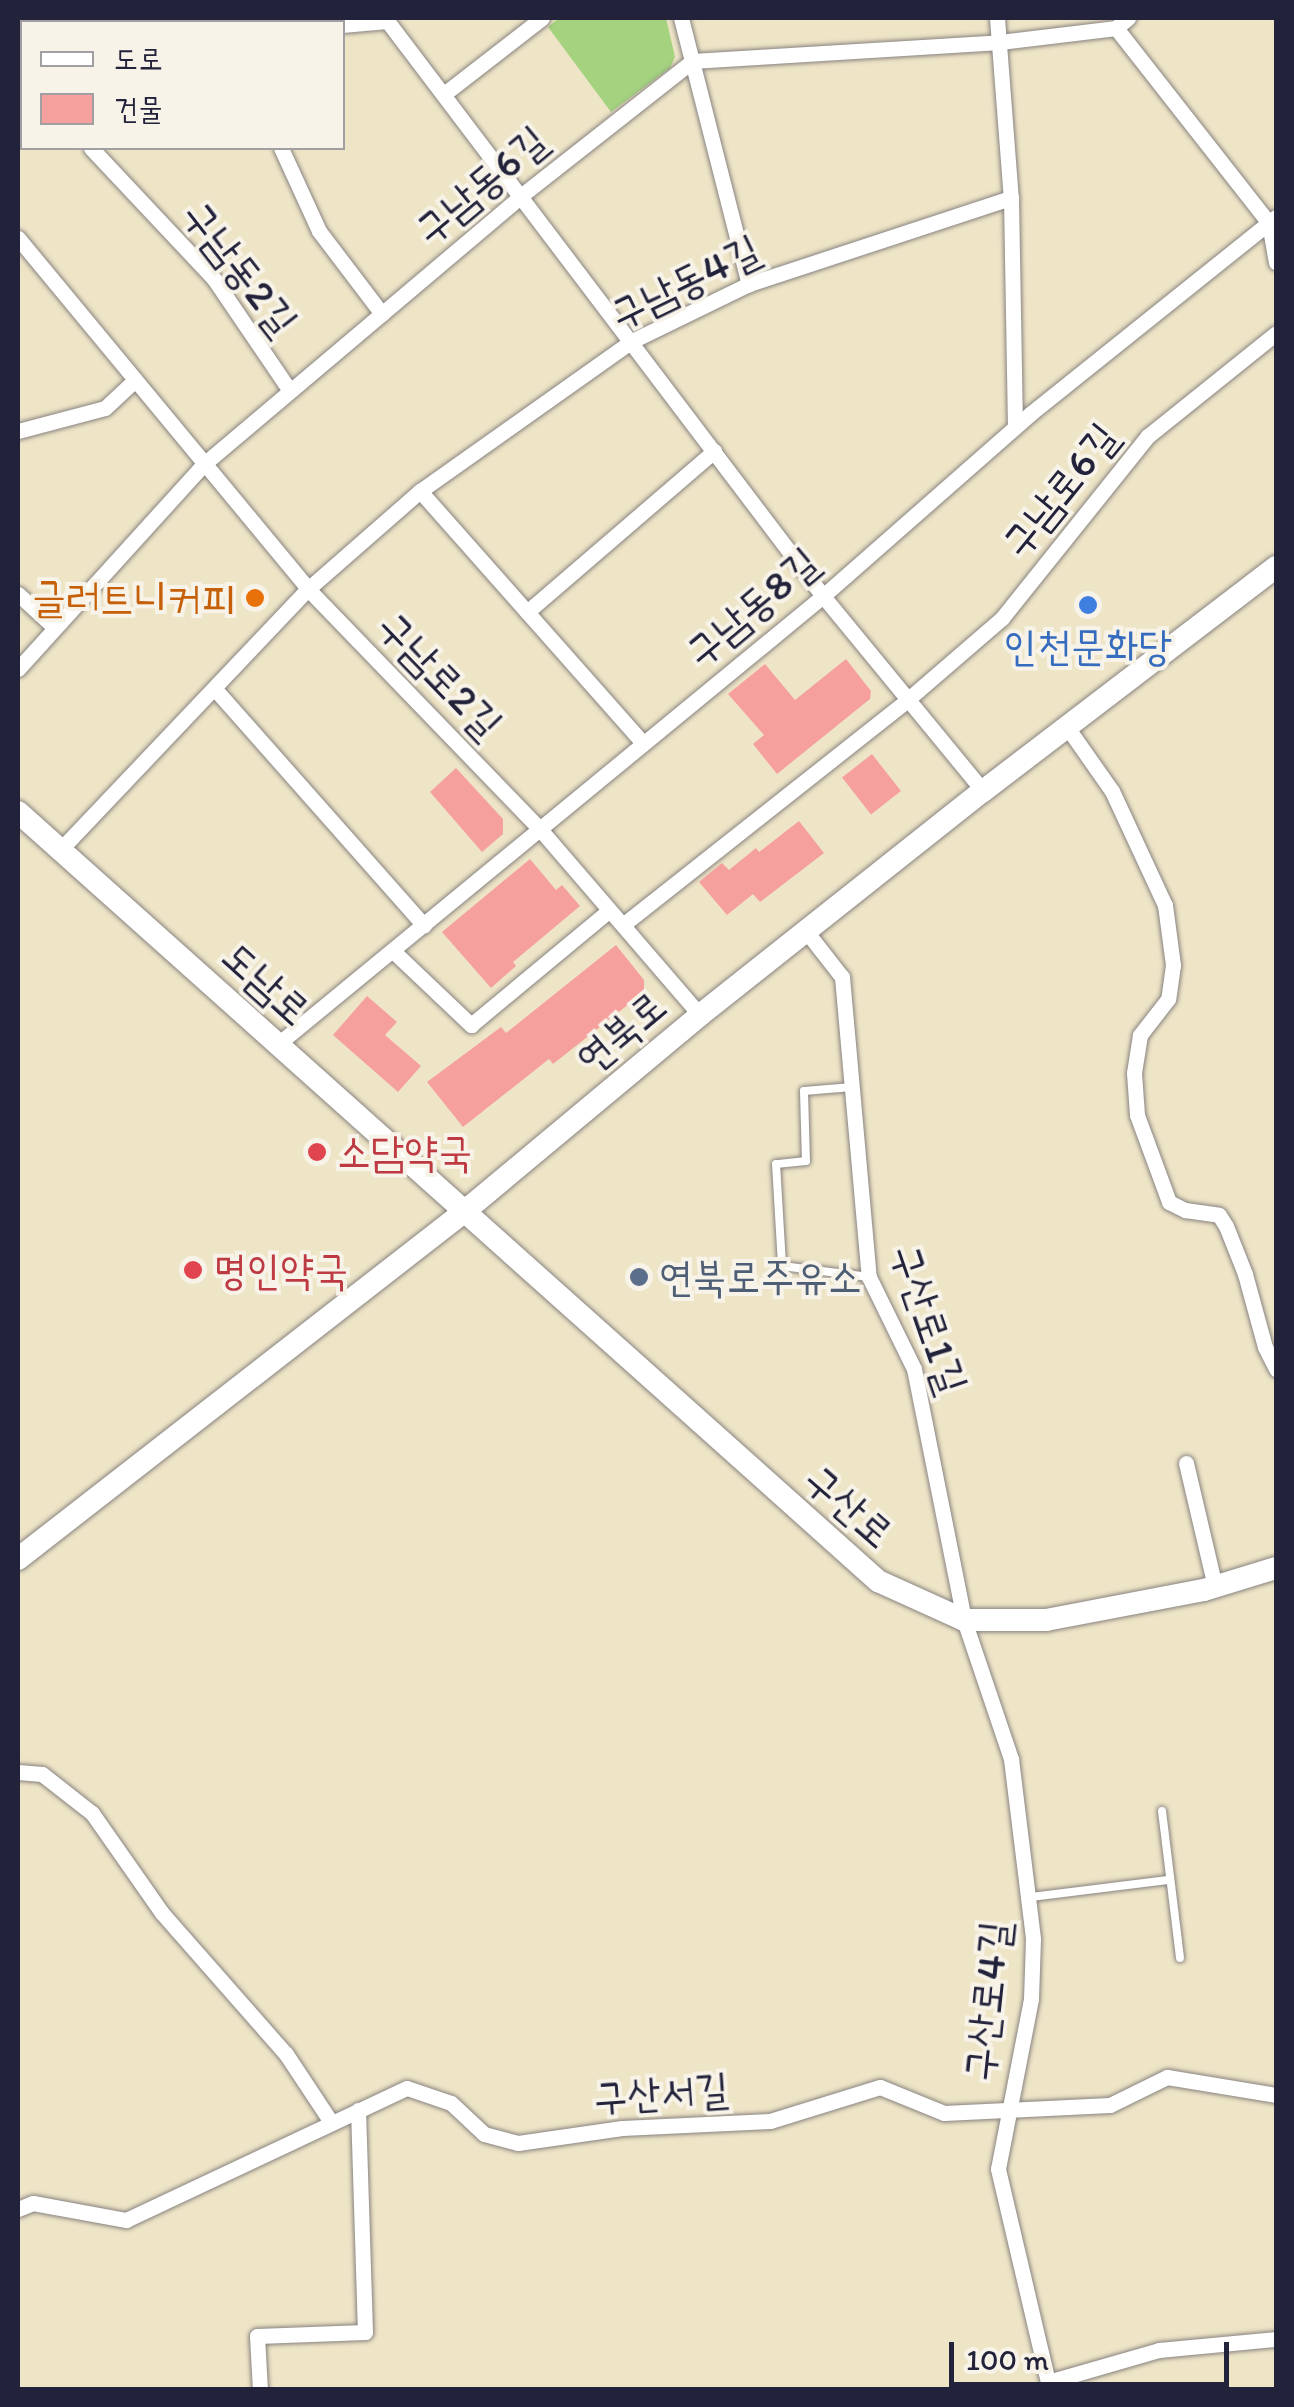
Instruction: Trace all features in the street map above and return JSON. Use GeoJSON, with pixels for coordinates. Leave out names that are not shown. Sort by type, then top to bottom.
{"type":"FeatureCollection","features":[{"type":"Feature","properties":{"kind":"main road","name":"연북로"},"geometry":{"type":"LineString","coordinates":[[18,1558],[465,1211],[700,1015],[983,791],[1276,567]]}},
{"type":"Feature","properties":{"kind":"main road","name":"도남로"},"geometry":{"type":"LineString","coordinates":[[18,812],[465,1211]]}},
{"type":"Feature","properties":{"kind":"main road","name":"구산로"},"geometry":{"type":"LineString","coordinates":[[465,1211],[878,1581],[964,1620],[1046,1620],[1215,1587],[1276,1568]]}},
{"type":"Feature","properties":{"kind":"street"},"geometry":{"type":"LineString","coordinates":[[444,94],[542,18]]}},
{"type":"Feature","properties":{"kind":"street"},"geometry":{"type":"LineString","coordinates":[[680,18],[749,284]]}},
{"type":"Feature","properties":{"kind":"street"},"geometry":{"type":"LineString","coordinates":[[997,18],[1011,198],[1016,427]]}},
{"type":"Feature","properties":{"kind":"street"},"geometry":{"type":"LineString","coordinates":[[345,26],[386,19],[822,596],[983,791]]}},
{"type":"Feature","properties":{"kind":"street"},"geometry":{"type":"LineString","coordinates":[[692,60],[1000,42],[1122,23],[1273,220],[1276,262]]}},
{"type":"Feature","properties":{"kind":"street","name":"구남동6길"},"geometry":{"type":"LineString","coordinates":[[18,669],[204,464],[522,195],[692,60]]}},
{"type":"Feature","properties":{"kind":"street","name":"구남동2길"},"geometry":{"type":"LineString","coordinates":[[93,150],[214,279],[290,391]]}},
{"type":"Feature","properties":{"kind":"street"},"geometry":{"type":"LineString","coordinates":[[282,150],[319,230],[382,314]]}},
{"type":"Feature","properties":{"kind":"street","name":"구남동4길"},"geometry":{"type":"LineString","coordinates":[[60,850],[308,590],[420,491],[632,341],[749,284],[1011,198]]}},
{"type":"Feature","properties":{"kind":"street","name":"구남동8길"},"geometry":{"type":"LineString","coordinates":[[278,1044],[822,596],[1016,427],[1273,220]]}},
{"type":"Feature","properties":{"kind":"street","name":"구남로2길"},"geometry":{"type":"LineString","coordinates":[[18,238],[308,590],[539,828],[700,1015]]}},
{"type":"Feature","properties":{"kind":"street","name":"구남로6길"},"geometry":{"type":"LineString","coordinates":[[624,924],[906,701],[1002,618],[1148,436],[1276,333]]}},
{"type":"Feature","properties":{"kind":"street"},"geometry":{"type":"LineString","coordinates":[[18,432],[104,408],[135,380]]}},
{"type":"Feature","properties":{"kind":"street"},"geometry":{"type":"LineString","coordinates":[[526,612],[714,452]]}},
{"type":"Feature","properties":{"kind":"street"},"geometry":{"type":"LineString","coordinates":[[420,491],[642,744]]}},
{"type":"Feature","properties":{"kind":"street"},"geometry":{"type":"LineString","coordinates":[[18,594],[55,628]]}},
{"type":"Feature","properties":{"kind":"street"},"geometry":{"type":"LineString","coordinates":[[214,688],[424,925]]}},
{"type":"Feature","properties":{"kind":"street"},"geometry":{"type":"LineString","coordinates":[[1067,727],[1112,791],[1164,905],[1174,965],[1168,999],[1140,1035],[1134,1073],[1137,1115],[1169,1202],[1184,1210],[1219,1215],[1226,1226],[1245,1274],[1265,1347],[1276,1369]]}},
{"type":"Feature","properties":{"kind":"street"},"geometry":{"type":"LineString","coordinates":[[394,951],[471,1025],[608,912]]}},
{"type":"Feature","properties":{"kind":"street","name":"구산로1길"},"geometry":{"type":"LineString","coordinates":[[806,931],[842,976],[869,1277],[914,1369],[964,1620]]}},
{"type":"Feature","properties":{"kind":"street"},"geometry":{"type":"LineString","coordinates":[[1186,1463],[1215,1587]]}},
{"type":"Feature","properties":{"kind":"street","name":"구산로4길"},"geometry":{"type":"LineString","coordinates":[[964,1620],[1011,1760],[1031,1897],[1031,1999],[998,2169],[1049,2386]]}},
{"type":"Feature","properties":{"kind":"street"},"geometry":{"type":"LineString","coordinates":[[18,1772],[42,1774],[92,1813],[162,1913],[286,2054],[331,2122]]}},
{"type":"Feature","properties":{"kind":"street"},"geometry":{"type":"LineString","coordinates":[[1010,2109],[1110,2105],[1168,2077],[1276,2095]]}},
{"type":"Feature","properties":{"kind":"street","name":"구산서길"},"geometry":{"type":"LineString","coordinates":[[18,2208],[33,2203],[126,2220],[407,2088],[451,2104],[484,2134],[518,2143],[622,2128],[770,2121],[880,2087],[944,2113],[1010,2109]]}},
{"type":"Feature","properties":{"kind":"street"},"geometry":{"type":"LineString","coordinates":[[260,2390],[258,2336],[365,2332],[358,2110]]}},
{"type":"Feature","properties":{"kind":"street"},"geometry":{"type":"LineString","coordinates":[[1049,2386],[1158,2350],[1276,2339]]}},
{"type":"Feature","properties":{"kind":"lane"},"geometry":{"type":"LineString","coordinates":[[852,1088],[804,1091],[806,1162],[776,1164],[782,1266],[869,1277]]}},
{"type":"Feature","properties":{"kind":"lane"},"geometry":{"type":"LineString","coordinates":[[1162,1811],[1180,1958]]}},
{"type":"Feature","properties":{"kind":"lane"},"geometry":{"type":"LineString","coordinates":[[1031,1897],[1168,1880]]}},
{"type":"Feature","properties":{"kind":"green space"},"geometry":{"type":"Polygon","coordinates":[[[559,18],[666,18],[675,57],[670,68],[611,112],[548,27],[559,18]]]}},
{"type":"Feature","properties":{"kind":"building"},"geometry":{"type":"Polygon","coordinates":[[[846,659],[871,691],[870,699],[777,774],[753,744],[764,735],[728,694],[765,664],[795,700],[846,659]]]}},
{"type":"Feature","properties":{"kind":"building"},"geometry":{"type":"Polygon","coordinates":[[[872,754],[901,791],[871,814],[842,777],[872,754]]]}},
{"type":"Feature","properties":{"kind":"building"},"geometry":{"type":"Polygon","coordinates":[[[456,768],[503,819],[503,834],[482,852],[430,792],[456,768]]]}},
{"type":"Feature","properties":{"kind":"building"},"geometry":{"type":"Polygon","coordinates":[[[799,821],[824,853],[760,902],[753,894],[727,915],[699,882],[722,863],[729,870],[756,848],[759,852],[799,821]]]}},
{"type":"Feature","properties":{"kind":"building"},"geometry":{"type":"Polygon","coordinates":[[[530,859],[556,890],[562,885],[580,906],[513,962],[516,966],[491,988],[442,932],[530,859]]]}},
{"type":"Feature","properties":{"kind":"building"},"geometry":{"type":"Polygon","coordinates":[[[616,945],[644,980],[644,992],[553,1064],[549,1059],[463,1127],[427,1082],[501,1027],[506,1033],[616,945]]]}},
{"type":"Feature","properties":{"kind":"building"},"geometry":{"type":"Polygon","coordinates":[[[367,996],[397,1022],[385,1035],[421,1066],[398,1092],[333,1035],[367,996]]]}},
{"type":"Feature","properties":{"kind":"place","name":"글러트니커피"},"geometry":{"type":"Point","coordinates":[255,598]}},
{"type":"Feature","properties":{"kind":"place","name":"인천문화당"},"geometry":{"type":"Point","coordinates":[1088,605]}},
{"type":"Feature","properties":{"kind":"place","name":"소담약국"},"geometry":{"type":"Point","coordinates":[317,1152]}},
{"type":"Feature","properties":{"kind":"place","name":"명인약국"},"geometry":{"type":"Point","coordinates":[193,1270]}},
{"type":"Feature","properties":{"kind":"place","name":"연북로주유소"},"geometry":{"type":"Point","coordinates":[639,1277]}}]}
